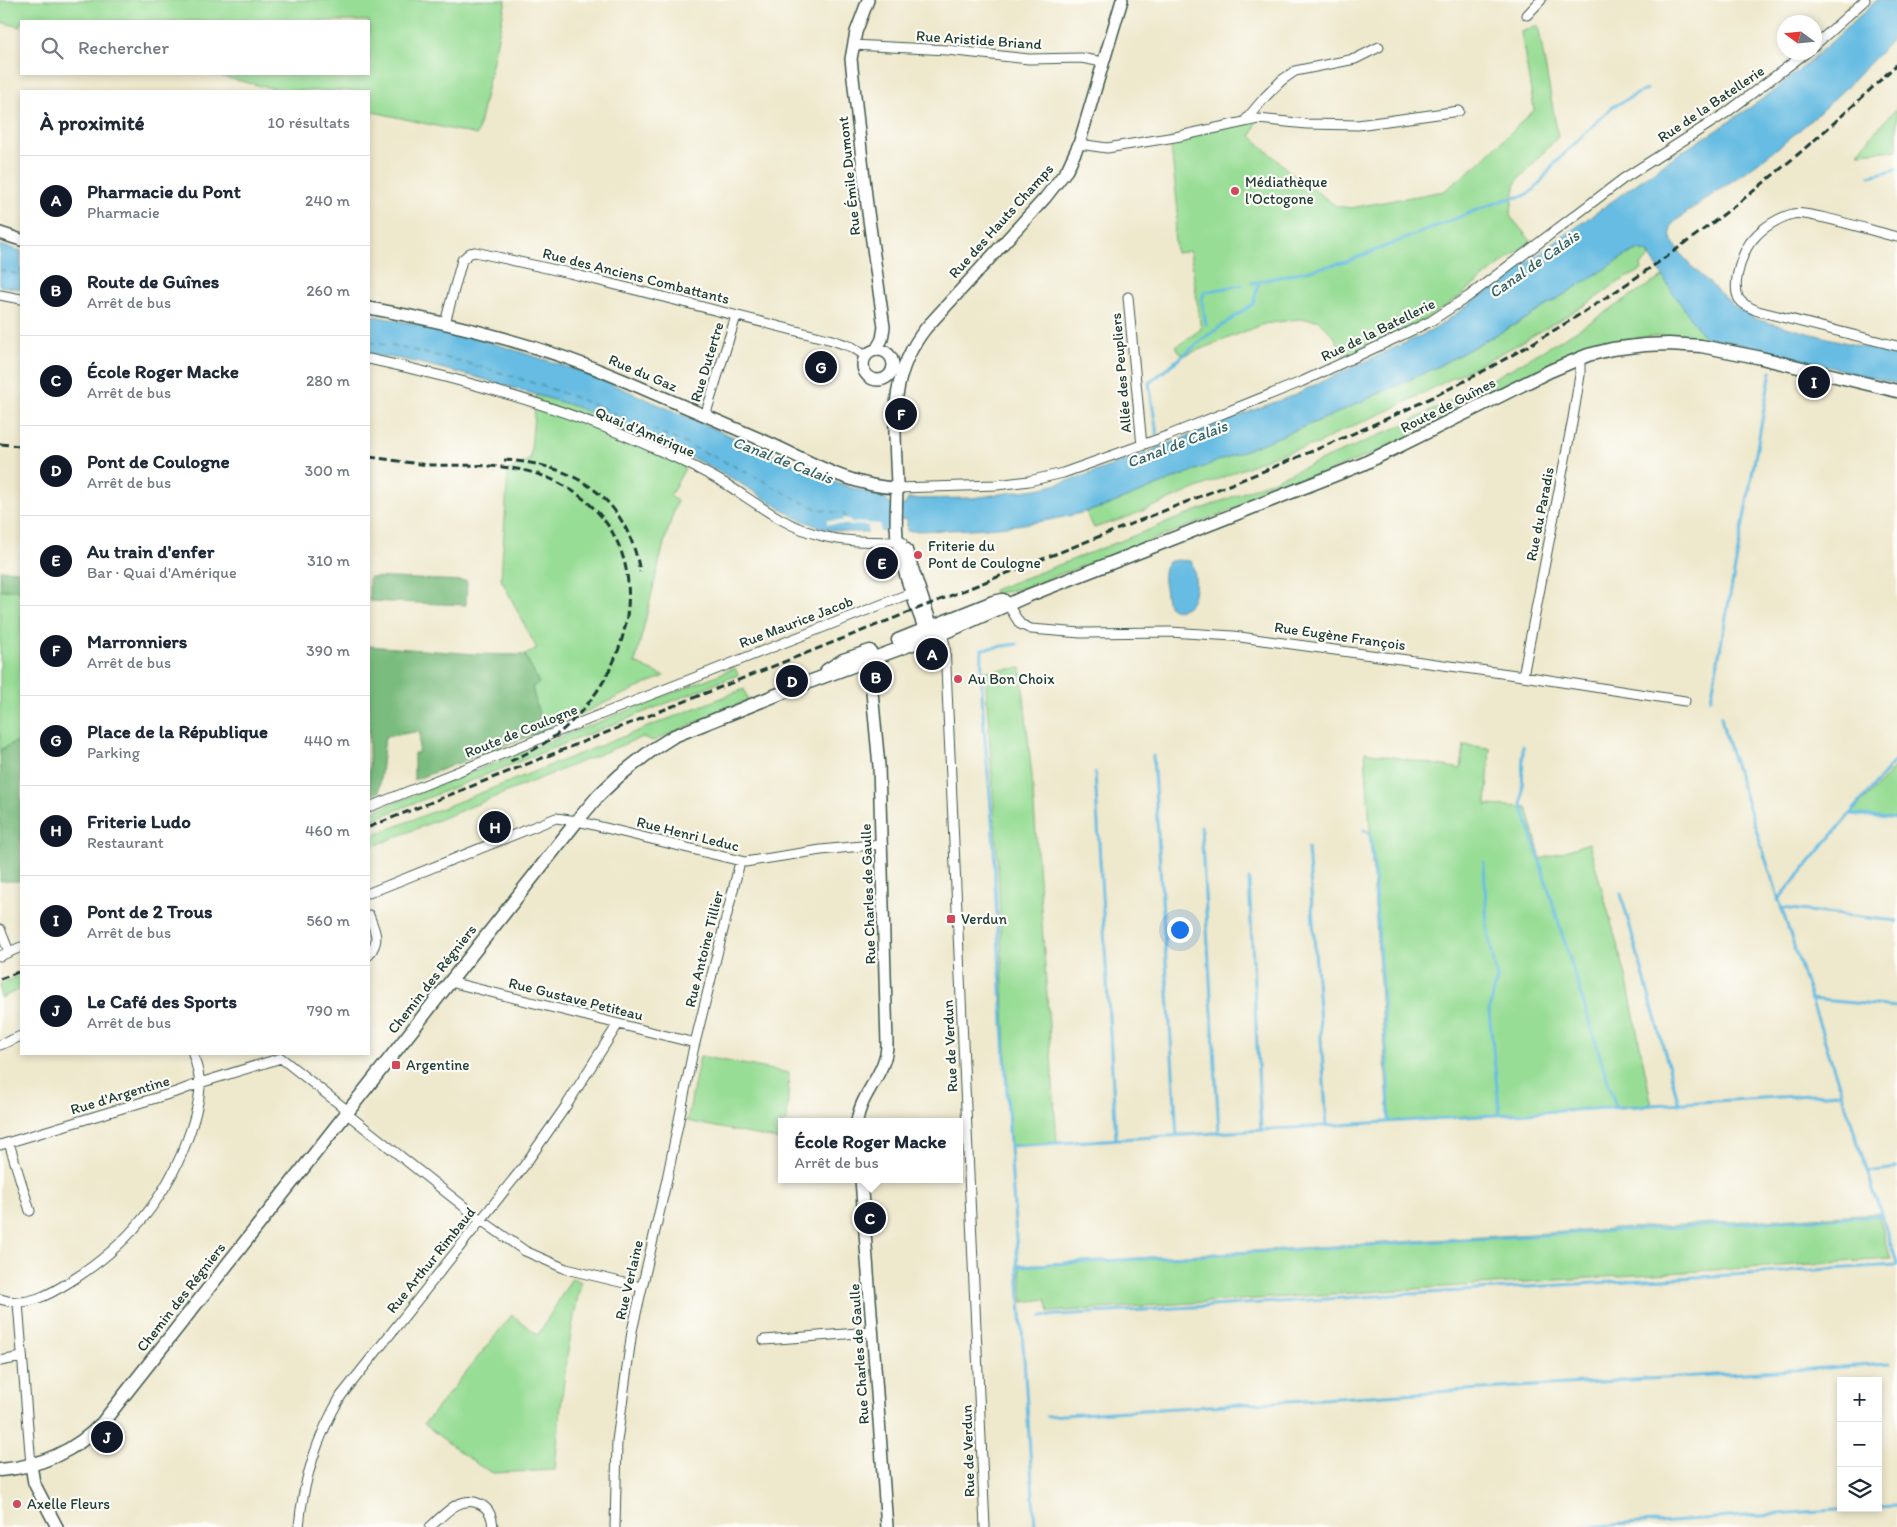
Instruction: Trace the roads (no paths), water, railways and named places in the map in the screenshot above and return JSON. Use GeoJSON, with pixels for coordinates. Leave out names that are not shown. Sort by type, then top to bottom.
{"type":"FeatureCollection","features":[{"type":"Feature","properties":{"kind":"main road","name":"Route de Guînes"},"geometry":{"type":"LineString","coordinates":[[934,631],[986,605],[1027,596],[1375,459],[1580,357],[1603,351],[1633,346],[1691,345],[1748,355],[1897,391]]}},
{"type":"Feature","properties":{"kind":"main road","name":"Chemin des Régniers"},"geometry":{"type":"LineString","coordinates":[[0,1470],[31,1465],[71,1448],[103,1422],[577,821],[619,776],[667,740],[692,728],[869,660],[934,631]]}},
{"type":"Feature","properties":{"kind":"main road","name":"Chemin des Régniers"},"geometry":{"type":"LineString","coordinates":[[809,682],[843,660],[934,631]]}},
{"type":"Feature","properties":{"kind":"street","name":"Rue Émile Dumont"},"geometry":{"type":"LineString","coordinates":[[868,0],[852,45],[851,65],[875,271],[884,327],[882,338],[876,350]]}},
{"type":"Feature","properties":{"kind":"street","name":"Rue des Hauts Champs"},"geometry":{"type":"LineString","coordinates":[[893,368],[900,357],[1054,188],[1072,162],[1122,0]]}},
{"type":"Feature","properties":{"kind":"street"},"geometry":{"type":"LineString","coordinates":[[1527,15],[1541,0]]}},
{"type":"Feature","properties":{"kind":"street"},"geometry":{"type":"LineString","coordinates":[[1822,39],[1865,0]]}},
{"type":"Feature","properties":{"kind":"street","name":"Rue Aristide Briand"},"geometry":{"type":"LineString","coordinates":[[852,45],[947,50],[1029,59],[1081,58],[1103,62]]}},
{"type":"Feature","properties":{"kind":"street"},"geometry":{"type":"LineString","coordinates":[[1244,122],[1265,96],[1295,71],[1355,59],[1379,48]]}},
{"type":"Feature","properties":{"kind":"street","name":"Rue de la Batellerie"},"geometry":{"type":"LineString","coordinates":[[897,493],[1022,482],[1063,473],[1142,446],[1301,382],[1389,342],[1431,320],[1469,296],[1623,179],[1726,113],[1796,60]]}},
{"type":"Feature","properties":{"kind":"street"},"geometry":{"type":"LineString","coordinates":[[1079,144],[1106,148],[1175,137],[1258,119],[1307,124],[1358,125],[1460,111]]}},
{"type":"Feature","properties":{"kind":"street"},"geometry":{"type":"LineString","coordinates":[[1897,237],[1810,215],[1794,214],[1766,228],[1752,239],[1741,260],[1737,286],[1740,301],[1753,309],[1897,346]]}},
{"type":"Feature","properties":{"kind":"street"},"geometry":{"type":"LineString","coordinates":[[0,233],[20,240]]}},
{"type":"Feature","properties":{"kind":"street","name":"Rue des Anciens Combattants"},"geometry":{"type":"LineString","coordinates":[[446,323],[462,260],[464,256],[475,252],[559,271],[806,333],[839,342],[857,349],[866,356]]}},
{"type":"Feature","properties":{"kind":"street"},"geometry":{"type":"LineString","coordinates":[[0,295],[20,299]]}},
{"type":"Feature","properties":{"kind":"street","name":"Allée des Peupliers"},"geometry":{"type":"LineString","coordinates":[[1128,297],[1142,446]]}},
{"type":"Feature","properties":{"kind":"street","name":"Rue du Gaz"},"geometry":{"type":"LineString","coordinates":[[370,308],[446,323],[511,340],[578,362],[842,475],[897,493]]}},
{"type":"Feature","properties":{"kind":"street","name":"Rue Dutertre"},"geometry":{"type":"LineString","coordinates":[[705,416],[736,316]]}},
{"type":"Feature","properties":{"kind":"street","name":"Rue des Hauts Champs"},"geometry":{"type":"LineString","coordinates":[[919,336],[905,363],[898,384],[895,406],[897,530],[915,591],[934,631]]}},
{"type":"Feature","properties":{"kind":"street"},"geometry":{"type":"LineString","coordinates":[[876,350],[884,351],[892,360],[893,368],[885,379],[872,380],[865,374],[862,365],[866,356],[876,350]]}},
{"type":"Feature","properties":{"kind":"street","name":"Rue du Paradis"},"geometry":{"type":"LineString","coordinates":[[1523,676],[1574,409],[1580,375],[1580,357]]}},
{"type":"Feature","properties":{"kind":"street","name":"Quai d'Amérique"},"geometry":{"type":"LineString","coordinates":[[370,359],[437,374],[621,434],[659,450],[714,478],[784,521],[803,530],[843,540],[900,542]]}},
{"type":"Feature","properties":{"kind":"street"},"geometry":{"type":"LineString","coordinates":[[885,379],[893,395],[895,406]]}},
{"type":"Feature","properties":{"kind":"street","name":"Rue Maurice Jacob"},"geometry":{"type":"LineString","coordinates":[[684,681],[915,591]]}},
{"type":"Feature","properties":{"kind":"street","name":"Rue Eugène François"},"geometry":{"type":"LineString","coordinates":[[1006,602],[1020,624],[1031,629],[1082,633],[1175,632],[1233,636],[1523,676],[1685,701]]}},
{"type":"Feature","properties":{"kind":"street","name":"Rue de Verdun"},"geometry":{"type":"LineString","coordinates":[[934,631],[945,645],[984,1527]]}},
{"type":"Feature","properties":{"kind":"street","name":"Rue Charles de Gaulle"},"geometry":{"type":"LineString","coordinates":[[859,1118],[861,1107],[884,1063],[887,1050],[878,748],[869,660]]}},
{"type":"Feature","properties":{"kind":"street","name":"Route de Coulogne"},"geometry":{"type":"LineString","coordinates":[[370,807],[684,681]]}},
{"type":"Feature","properties":{"kind":"street","name":"Rue Henri Leduc"},"geometry":{"type":"LineString","coordinates":[[370,893],[551,820],[561,818],[740,862],[821,850],[882,844]]}},
{"type":"Feature","properties":{"kind":"street","name":"Rue Antoine Tillier"},"geometry":{"type":"LineString","coordinates":[[695,1043],[740,862]]}},
{"type":"Feature","properties":{"kind":"street"},"geometry":{"type":"LineString","coordinates":[[370,918],[377,940],[370,954]]}},
{"type":"Feature","properties":{"kind":"street"},"geometry":{"type":"LineString","coordinates":[[0,929],[9,952]]}},
{"type":"Feature","properties":{"kind":"street"},"geometry":{"type":"LineString","coordinates":[[0,956],[20,947]]}},
{"type":"Feature","properties":{"kind":"street","name":"Rue Gustave Petiteau"},"geometry":{"type":"LineString","coordinates":[[450,982],[695,1043]]}},
{"type":"Feature","properties":{"kind":"street","name":"Rue Arthur Rimbaud"},"geometry":{"type":"LineString","coordinates":[[299,1527],[303,1493],[311,1461],[325,1426],[341,1396],[512,1182],[556,1120],[618,1024]]}},
{"type":"Feature","properties":{"kind":"street"},"geometry":{"type":"LineString","coordinates":[[0,1045],[20,1036]]}},
{"type":"Feature","properties":{"kind":"street","name":"Rue Verlaine"},"geometry":{"type":"LineString","coordinates":[[615,1527],[615,1482],[622,1397],[632,1331],[669,1170],[695,1043]]}},
{"type":"Feature","properties":{"kind":"street"},"geometry":{"type":"LineString","coordinates":[[0,1300],[18,1303],[43,1297],[88,1271],[115,1250],[143,1220],[165,1188],[181,1158],[195,1117],[200,1083],[193,1055]]}},
{"type":"Feature","properties":{"kind":"street","name":"Rue d'Argentine"},"geometry":{"type":"LineString","coordinates":[[4,1144],[179,1091],[281,1056],[481,1220],[517,1246],[549,1263],[575,1272],[642,1287]]}},
{"type":"Feature","properties":{"kind":"street"},"geometry":{"type":"LineString","coordinates":[[4,1144],[30,1211]]}},
{"type":"Feature","properties":{"kind":"street"},"geometry":{"type":"LineString","coordinates":[[963,1160],[969,1159]]}},
{"type":"Feature","properties":{"kind":"street","name":"Rue Charles de Gaulle"},"geometry":{"type":"LineString","coordinates":[[861,1183],[887,1527]]}},
{"type":"Feature","properties":{"kind":"street"},"geometry":{"type":"LineString","coordinates":[[18,1303],[34,1483],[57,1527]]}},
{"type":"Feature","properties":{"kind":"street"},"geometry":{"type":"LineString","coordinates":[[764,1340],[872,1332]]}},
{"type":"Feature","properties":{"kind":"street"},"geometry":{"type":"LineString","coordinates":[[0,1360],[22,1357]]}},
{"type":"Feature","properties":{"kind":"street"},"geometry":{"type":"LineString","coordinates":[[430,1527],[456,1504],[468,1501],[478,1503],[489,1512],[493,1527]]}},
{"type":"Feature","properties":{"kind":"water","name":"Canal de Calais"},"geometry":{"type":"Polygon","coordinates":[[[1877,0],[1897,0],[1897,34],[1867,67],[1819,113],[1785,142],[1674,222],[1670,233],[1672,241],[1688,263],[1734,306],[1755,319],[1897,356],[1897,384],[1733,342],[1704,337],[1671,290],[1648,252],[1637,250],[1527,318],[1435,368],[1328,417],[1106,506],[1056,519],[1007,526],[958,530],[907,531],[907,519],[889,521],[889,531],[886,532],[846,532],[821,528],[795,517],[735,480],[691,457],[657,440],[574,406],[476,377],[407,360],[370,354],[370,315],[461,333],[589,374],[822,476],[849,487],[885,497],[890,505],[905,505],[908,499],[972,498],[1043,488],[1078,478],[1136,457],[1300,393],[1435,329],[1672,158],[1771,93],[1811,60],[1822,60],[1822,50],[1877,0]]]}},
{"type":"Feature","properties":{"kind":"water"},"geometry":{"type":"Polygon","coordinates":[[[0,245],[20,251],[20,289],[0,286],[0,245]]]}},
{"type":"Feature","properties":{"kind":"water"},"geometry":{"type":"Polygon","coordinates":[[[1176,560],[1191,561],[1195,573],[1195,588],[1191,602],[1177,610],[1171,608],[1168,603],[1164,578],[1168,562],[1176,560]]]}},
{"type":"Feature","properties":{"kind":"waterway"},"geometry":{"type":"LineString","coordinates":[[1252,283],[1346,262],[1482,208],[1507,199],[1524,196],[1535,189],[1555,163],[1612,107],[1647,89]]}},
{"type":"Feature","properties":{"kind":"waterway"},"geometry":{"type":"LineString","coordinates":[[1870,176],[1897,169]]}},
{"type":"Feature","properties":{"kind":"waterway","name":"Canal de Calais"},"geometry":{"type":"LineString","coordinates":[[1157,434],[1149,383],[1207,336],[1253,304],[1259,282]]}},
{"type":"Feature","properties":{"kind":"waterway"},"geometry":{"type":"LineString","coordinates":[[1206,324],[1202,301],[1204,292],[1242,285]]}},
{"type":"Feature","properties":{"kind":"waterway"},"geometry":{"type":"LineString","coordinates":[[1711,699],[1771,371]]}},
{"type":"Feature","properties":{"kind":"waterway"},"geometry":{"type":"LineString","coordinates":[[1017,644],[982,649],[983,708],[993,824],[1010,1146],[1841,1093]]}},
{"type":"Feature","properties":{"kind":"waterway"},"geometry":{"type":"LineString","coordinates":[[1721,716],[1724,731],[1897,1263]]}},
{"type":"Feature","properties":{"kind":"waterway"},"geometry":{"type":"LineString","coordinates":[[1523,746],[1522,804],[1616,1108]]}},
{"type":"Feature","properties":{"kind":"waterway"},"geometry":{"type":"LineString","coordinates":[[1153,756],[1177,1136]]}},
{"type":"Feature","properties":{"kind":"waterway"},"geometry":{"type":"LineString","coordinates":[[1778,900],[1897,758]]}},
{"type":"Feature","properties":{"kind":"waterway"},"geometry":{"type":"LineString","coordinates":[[1095,773],[1116,1139]]}},
{"type":"Feature","properties":{"kind":"waterway"},"geometry":{"type":"LineString","coordinates":[[1851,814],[1897,819]]}},
{"type":"Feature","properties":{"kind":"waterway"},"geometry":{"type":"LineString","coordinates":[[1201,827],[1219,1132]]}},
{"type":"Feature","properties":{"kind":"waterway"},"geometry":{"type":"LineString","coordinates":[[1364,830],[1370,834],[1373,860],[1388,1073],[1389,1122]]}},
{"type":"Feature","properties":{"kind":"waterway"},"geometry":{"type":"LineString","coordinates":[[1308,848],[1327,1126]]}},
{"type":"Feature","properties":{"kind":"waterway"},"geometry":{"type":"LineString","coordinates":[[1484,862],[1487,926],[1497,978],[1489,1011],[1500,1115]]}},
{"type":"Feature","properties":{"kind":"waterway"},"geometry":{"type":"LineString","coordinates":[[1249,879],[1261,1130]]}},
{"type":"Feature","properties":{"kind":"waterway"},"geometry":{"type":"LineString","coordinates":[[1621,894],[1679,1104]]}},
{"type":"Feature","properties":{"kind":"waterway"},"geometry":{"type":"LineString","coordinates":[[1781,908],[1897,921]]}},
{"type":"Feature","properties":{"kind":"waterway"},"geometry":{"type":"LineString","coordinates":[[1810,999],[1897,1007]]}},
{"type":"Feature","properties":{"kind":"waterway"},"geometry":{"type":"LineString","coordinates":[[1010,1146],[1035,1527]]}},
{"type":"Feature","properties":{"kind":"waterway"},"geometry":{"type":"LineString","coordinates":[[1867,1172],[1897,1168]]}},
{"type":"Feature","properties":{"kind":"waterway"},"geometry":{"type":"LineString","coordinates":[[1018,1266],[1881,1215]]}},
{"type":"Feature","properties":{"kind":"waterway"},"geometry":{"type":"LineString","coordinates":[[1041,1316],[1897,1265]]}},
{"type":"Feature","properties":{"kind":"waterway"},"geometry":{"type":"LineString","coordinates":[[1047,1416],[1890,1364]]}},
{"type":"Feature","properties":{"kind":"waterway"},"geometry":{"type":"LineString","coordinates":[[1882,1507],[1897,1506]]}},
{"type":"Feature","properties":{"kind":"waterway"},"geometry":{"type":"LineString","coordinates":[[1582,1527],[1837,1510]]}},
{"type":"Feature","properties":{"kind":"railway"},"geometry":{"type":"LineString","coordinates":[[370,827],[1259,473],[1369,427],[1450,389],[1533,343],[1589,309],[1697,234],[1800,152],[1897,64]]}},
{"type":"Feature","properties":{"kind":"railway"},"geometry":{"type":"LineString","coordinates":[[0,444],[20,446]]}},
{"type":"Feature","properties":{"kind":"railway"},"geometry":{"type":"LineString","coordinates":[[370,457],[433,465],[482,466],[529,471],[559,483],[591,505],[612,532],[625,563],[628,596],[624,629],[613,662],[596,693],[565,728],[526,754],[509,762]]}},
{"type":"Feature","properties":{"kind":"railway"},"geometry":{"type":"LineString","coordinates":[[504,460],[530,463],[554,469],[575,478],[594,490],[610,505],[623,524],[633,546],[640,572]]}},
{"type":"Feature","properties":{"kind":"railway"},"geometry":{"type":"LineString","coordinates":[[0,979],[20,971]]}},
{"type":"Feature","properties":{"kind":"place","name":"Médiathèque l'Octogone"},"geometry":{"type":"Point","coordinates":[1235,191]}},
{"type":"Feature","properties":{"kind":"place","name":"Place de la République"},"geometry":{"type":"Point","coordinates":[821,367]}},
{"type":"Feature","properties":{"kind":"place","name":"Pont de 2 Trous"},"geometry":{"type":"Point","coordinates":[1814,382]}},
{"type":"Feature","properties":{"kind":"place","name":"Marronniers"},"geometry":{"type":"Point","coordinates":[901,414]}},
{"type":"Feature","properties":{"kind":"place","name":"Friterie du Pont de Coulogne"},"geometry":{"type":"Point","coordinates":[918,555]}},
{"type":"Feature","properties":{"kind":"place","name":"Au train d'enfer"},"geometry":{"type":"Point","coordinates":[882,563]}},
{"type":"Feature","properties":{"kind":"place","name":"Pharmacie du Pont"},"geometry":{"type":"Point","coordinates":[932,654]}},
{"type":"Feature","properties":{"kind":"place","name":"Route de Guînes"},"geometry":{"type":"Point","coordinates":[876,677]}},
{"type":"Feature","properties":{"kind":"place","name":"Au Bon Choix"},"geometry":{"type":"Point","coordinates":[958,679]}},
{"type":"Feature","properties":{"kind":"place","name":"Pont de Coulogne"},"geometry":{"type":"Point","coordinates":[792,681]}},
{"type":"Feature","properties":{"kind":"place","name":"Friterie Ludo"},"geometry":{"type":"Point","coordinates":[495,827]}},
{"type":"Feature","properties":{"kind":"place","name":"Verdun"},"geometry":{"type":"Point","coordinates":[951,919]}},
{"type":"Feature","properties":{"kind":"place","name":"Argentine"},"geometry":{"type":"Point","coordinates":[396,1065]}},
{"type":"Feature","properties":{"kind":"place","name":"École Roger Macke"},"geometry":{"type":"Point","coordinates":[870,1218]}},
{"type":"Feature","properties":{"kind":"place","name":"Le Café des Sports"},"geometry":{"type":"Point","coordinates":[107,1437]}},
{"type":"Feature","properties":{"kind":"place","name":"Axelle Fleurs"},"geometry":{"type":"Point","coordinates":[17,1504]}}]}
